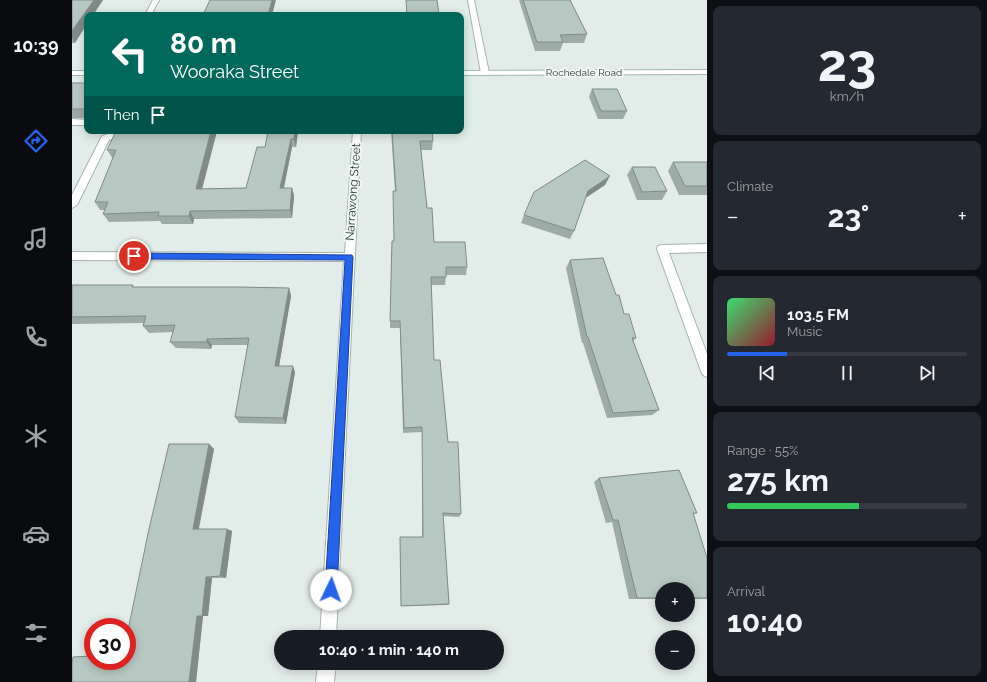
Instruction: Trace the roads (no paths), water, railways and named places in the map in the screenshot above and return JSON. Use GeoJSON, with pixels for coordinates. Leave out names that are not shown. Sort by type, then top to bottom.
{"type":"FeatureCollection","features":[{"type":"Feature","properties":{"kind":"street"},"geometry":{"type":"LineString","coordinates":[[150,12],[156,0]]}},
{"type":"Feature","properties":{"kind":"street"},"geometry":{"type":"LineString","coordinates":[[471,0],[485,73]]}},
{"type":"Feature","properties":{"kind":"street","name":"Rochedale Road"},"geometry":{"type":"LineString","coordinates":[[464,73],[707,72]]}},
{"type":"Feature","properties":{"kind":"street"},"geometry":{"type":"LineString","coordinates":[[72,73],[84,73]]}},
{"type":"Feature","properties":{"kind":"street"},"geometry":{"type":"LineString","coordinates":[[72,122],[84,122]]}},
{"type":"Feature","properties":{"kind":"street"},"geometry":{"type":"LineString","coordinates":[[100,134],[105,138]]}},
{"type":"Feature","properties":{"kind":"street"},"geometry":{"type":"LineString","coordinates":[[72,205],[105,138],[116,134]]}},
{"type":"Feature","properties":{"kind":"street","name":"Narrawong Street"},"geometry":{"type":"LineString","coordinates":[[328,630],[357,134]]}},
{"type":"Feature","properties":{"kind":"street"},"geometry":{"type":"LineString","coordinates":[[707,248],[662,249],[707,371]]}},
{"type":"Feature","properties":{"kind":"street"},"geometry":{"type":"LineString","coordinates":[[72,256],[349,257]]}},
{"type":"Feature","properties":{"kind":"street"},"geometry":{"type":"LineString","coordinates":[[326,670],[326,682]]}}]}
